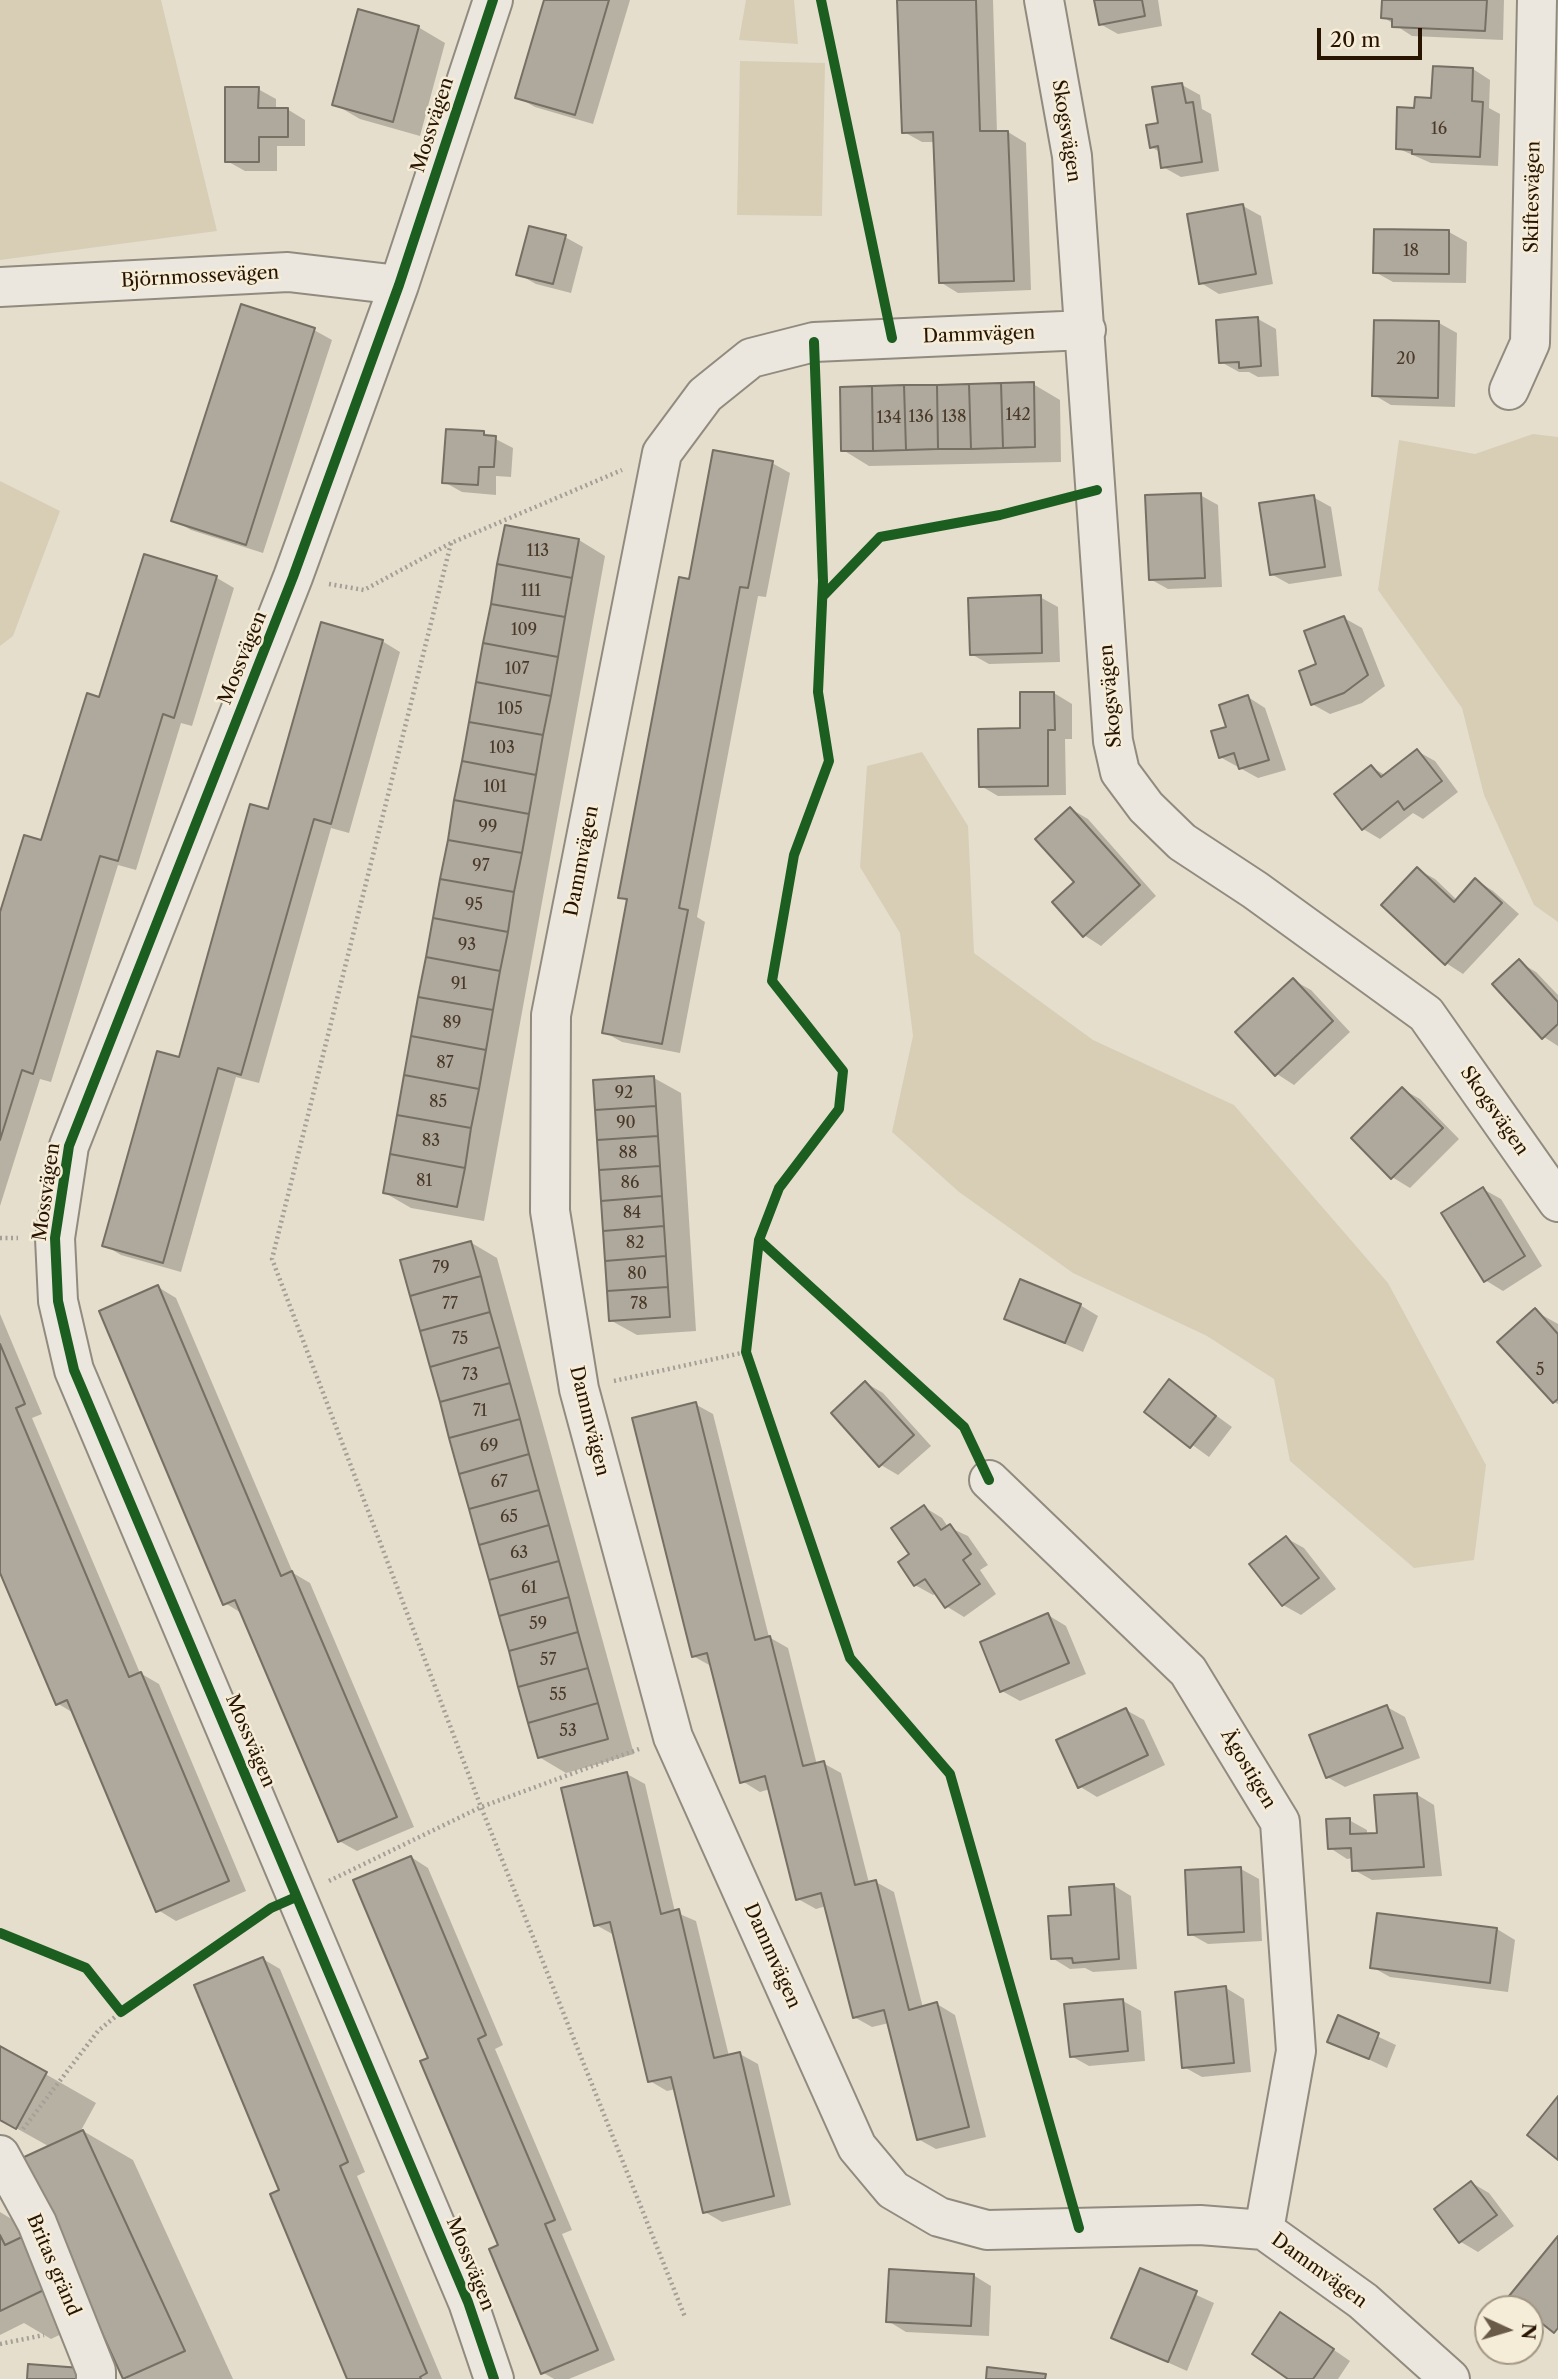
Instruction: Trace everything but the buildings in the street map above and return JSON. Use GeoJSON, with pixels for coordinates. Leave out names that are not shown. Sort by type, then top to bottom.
{"type":"FeatureCollection","features":[{"type":"Feature","properties":{"kind":"street","name":"Mossvägen"},"geometry":{"type":"LineString","coordinates":[[493,0],[399,285],[293,576],[69,1146],[55,1238],[58,1301],[74,1370],[468,2302],[494,2379]]}},
{"type":"Feature","properties":{"kind":"street","name":"Skogsvägen"},"geometry":{"type":"LineString","coordinates":[[1044,0],[1072,156],[1113,741],[1120,772],[1146,807],[1182,842],[1255,890],[1426,1014],[1558,1202]]}},
{"type":"Feature","properties":{"kind":"street","name":"Skiftesvägen"},"geometry":{"type":"LineString","coordinates":[[1509,390],[1530,344],[1537,0]]}},
{"type":"Feature","properties":{"kind":"street","name":"Björnmossevägen"},"geometry":{"type":"LineString","coordinates":[[0,287],[288,272],[399,285]]}},
{"type":"Feature","properties":{"kind":"street","name":"Dammvägen"},"geometry":{"type":"LineString","coordinates":[[1086,330],[814,342],[798,329],[751,358],[705,395],[662,453],[551,1014],[550,1211],[579,1389],[673,1737],[857,2147],[893,2190],[939,2217],[987,2230],[1200,2225],[1264,2230],[1363,2301],[1450,2379]]}},
{"type":"Feature","properties":{"kind":"street","name":"Ägostigen"},"geometry":{"type":"LineString","coordinates":[[989,1480],[1188,1671],[1280,1822],[1296,2051],[1264,2230]]}},
{"type":"Feature","properties":{"kind":"street","name":"Britas gränd"},"geometry":{"type":"LineString","coordinates":[[0,2155],[37,2223],[96,2371],[96,2379]]}},
{"type":"Feature","properties":{"kind":"path"},"geometry":{"type":"LineString","coordinates":[[327,583],[364,590],[451,543],[662,453]]}},
{"type":"Feature","properties":{"kind":"path"},"geometry":{"type":"LineString","coordinates":[[451,543],[272,1259],[481,1807],[685,2317]]}},
{"type":"Feature","properties":{"kind":"path"},"geometry":{"type":"LineString","coordinates":[[748,1339],[746,1352],[751,1365]]}},
{"type":"Feature","properties":{"kind":"path"},"geometry":{"type":"LineString","coordinates":[[579,1389],[746,1352]]}},
{"type":"Feature","properties":{"kind":"path"},"geometry":{"type":"LineString","coordinates":[[368,1862],[481,1807],[627,1753]]}},
{"type":"Feature","properties":{"kind":"path"},"geometry":{"type":"LineString","coordinates":[[112,2001],[121,2012]]}},
{"type":"Feature","properties":{"kind":"path"},"geometry":{"type":"LineString","coordinates":[[39,2110],[98,2031],[131,2004]]}},
{"type":"Feature","properties":{"kind":"path"},"geometry":{"type":"LineString","coordinates":[[0,2344],[48,2334]]}},
{"type":"Feature","properties":{"kind":"shaded area"},"geometry":{"type":"Polygon","coordinates":[[[0,0],[161,0],[217,231],[0,260],[0,0]]]}},
{"type":"Feature","properties":{"kind":"shaded area"},"geometry":{"type":"Polygon","coordinates":[[[746,0],[794,0],[798,44],[739,40],[746,0]]]}},
{"type":"Feature","properties":{"kind":"shaded area"},"geometry":{"type":"Polygon","coordinates":[[[740,61],[825,63],[822,216],[737,215],[740,61]]]}},
{"type":"Feature","properties":{"kind":"shaded area"},"geometry":{"type":"Polygon","coordinates":[[[1533,434],[1558,437],[1558,922],[1534,905],[1484,795],[1462,708],[1378,590],[1399,440],[1475,454],[1533,434]]]}},
{"type":"Feature","properties":{"kind":"shaded area"},"geometry":{"type":"Polygon","coordinates":[[[0,481],[60,511],[13,636],[0,646],[0,481]]]}},
{"type":"Feature","properties":{"kind":"shaded area"},"geometry":{"type":"Polygon","coordinates":[[[922,752],[968,826],[974,953],[1093,1040],[1234,1105],[1388,1283],[1486,1465],[1474,1560],[1414,1568],[1290,1461],[1274,1379],[1207,1336],[1073,1273],[959,1192],[892,1132],[913,1036],[900,933],[860,867],[867,766],[922,752]]]}},
{"type":"Feature","properties":{"kind":"cycle path"},"geometry":{"type":"LineString","coordinates":[[493,0],[399,285],[293,577],[69,1146],[55,1238],[58,1301],[74,1370],[468,2302],[494,2379]]}},
{"type":"Feature","properties":{"kind":"cycle path"},"geometry":{"type":"LineString","coordinates":[[821,0],[892,338]]}},
{"type":"Feature","properties":{"kind":"cycle path"},"geometry":{"type":"LineString","coordinates":[[814,342],[823,581],[818,692],[829,761],[794,855],[772,981],[843,1071],[839,1109],[779,1188],[759,1240],[746,1352],[850,1658],[950,1774],[1079,2228]]}},
{"type":"Feature","properties":{"kind":"cycle path"},"geometry":{"type":"LineString","coordinates":[[823,596],[880,537],[1000,515],[1097,490]]}},
{"type":"Feature","properties":{"kind":"cycle path"},"geometry":{"type":"LineString","coordinates":[[759,1240],[964,1427],[989,1480]]}},
{"type":"Feature","properties":{"kind":"cycle path"},"geometry":{"type":"LineString","coordinates":[[0,1933],[86,1968],[121,2012],[271,1908],[296,1897]]}}]}
